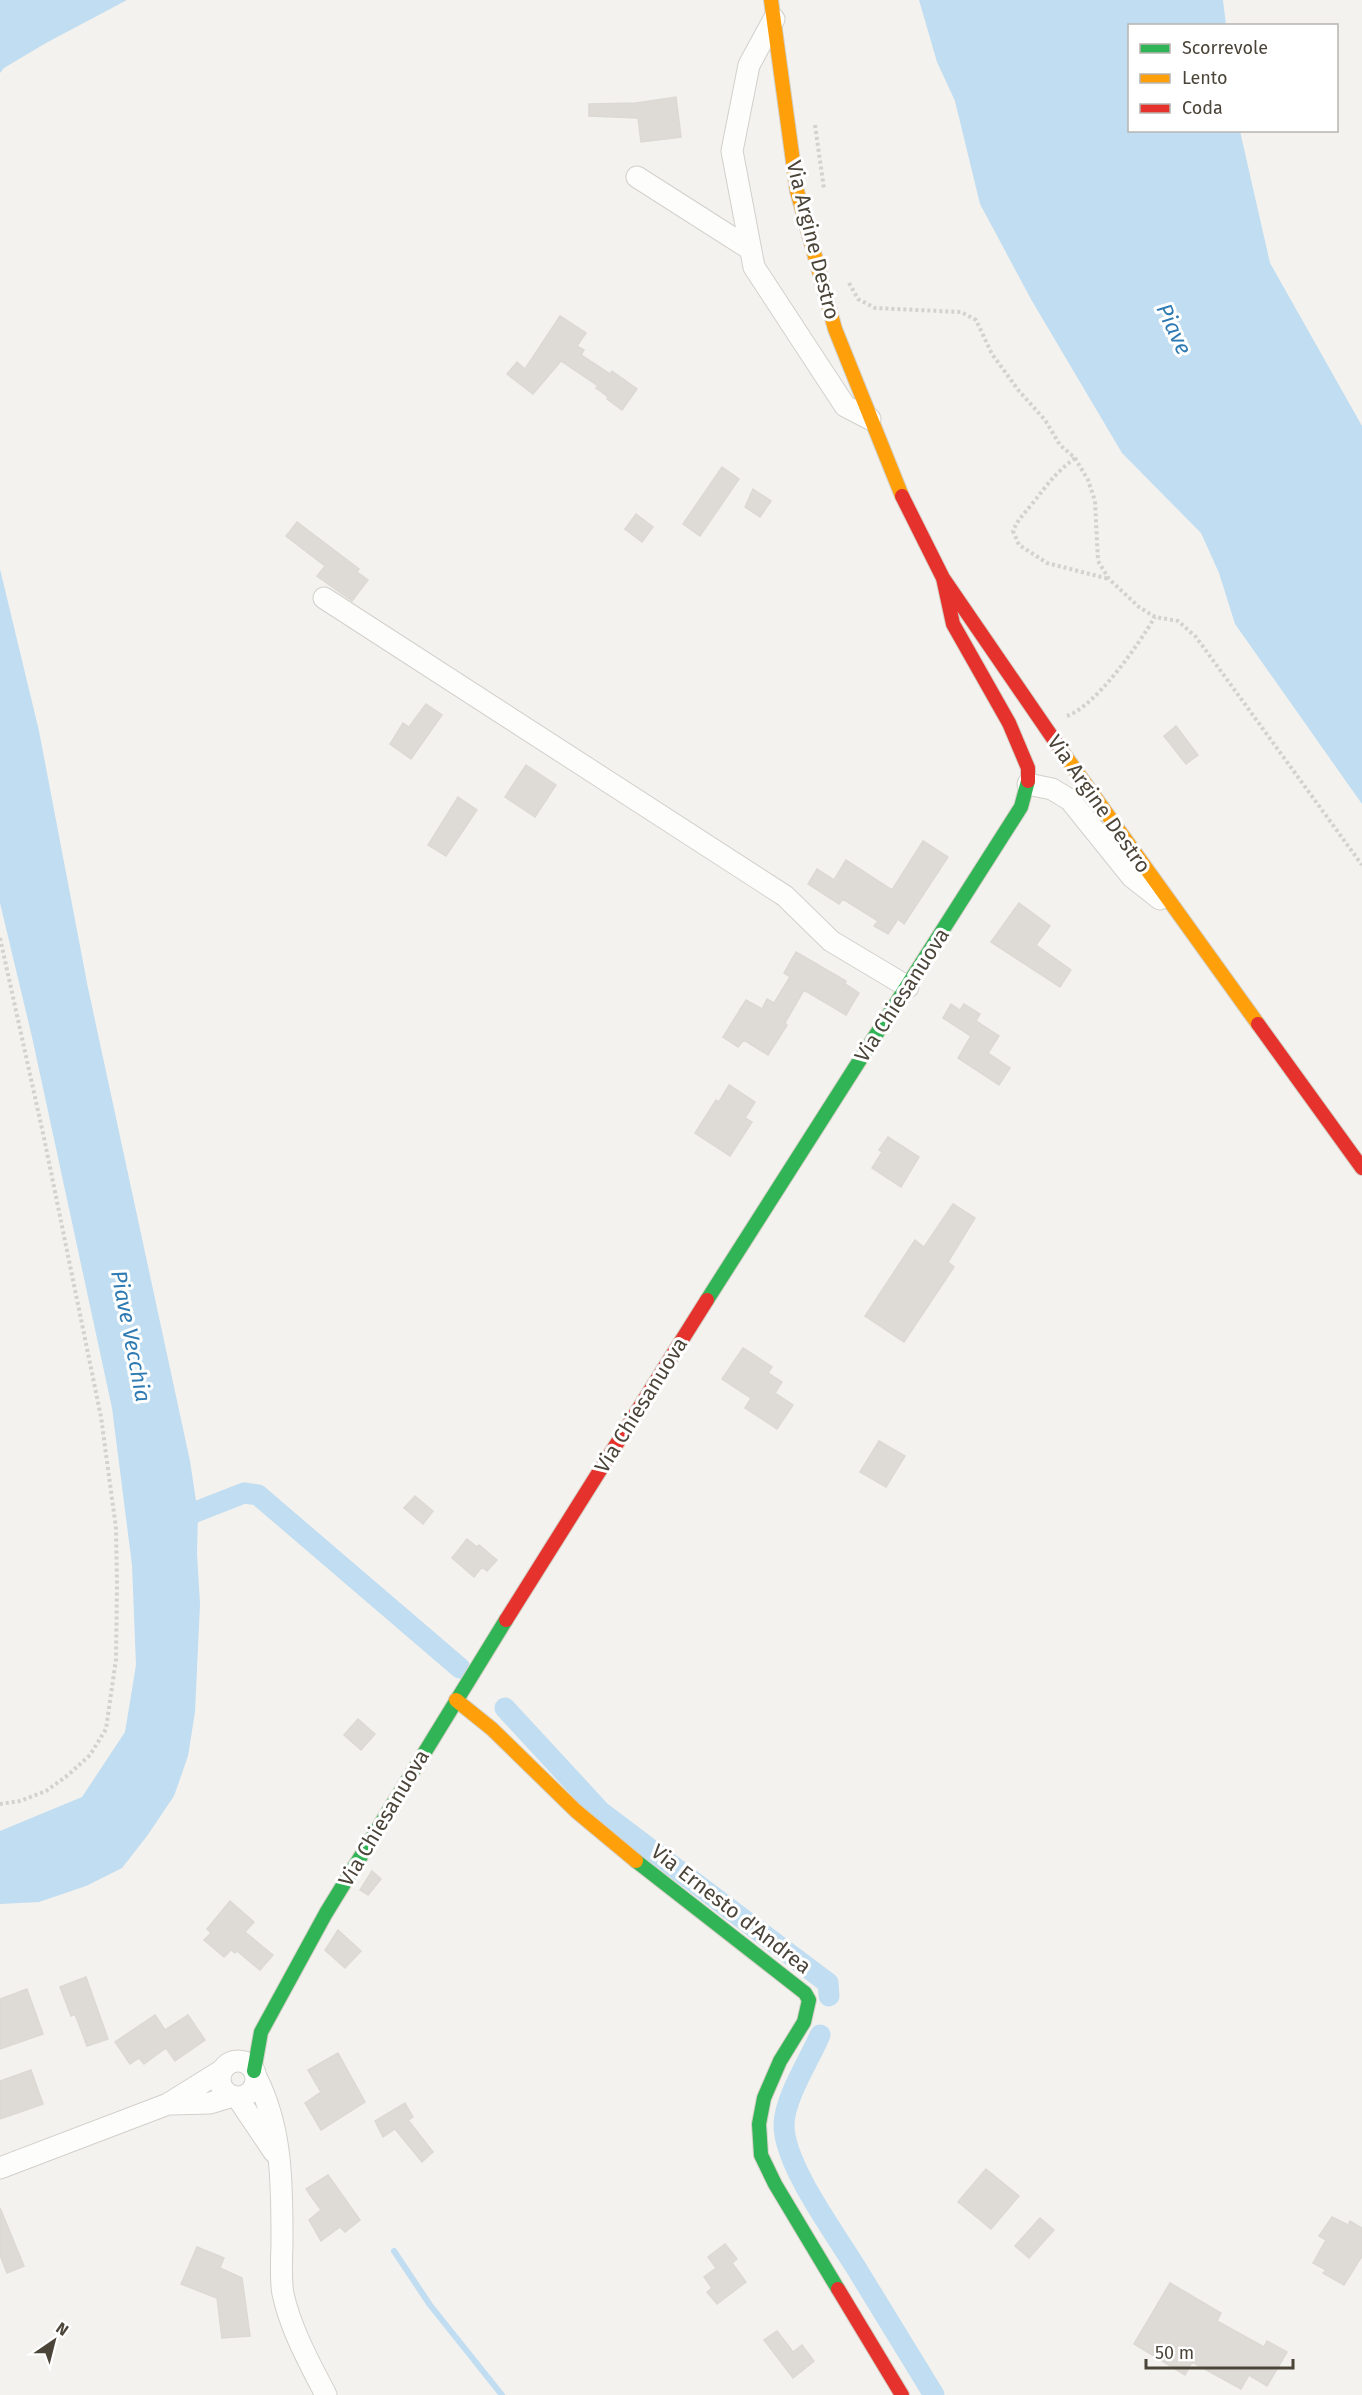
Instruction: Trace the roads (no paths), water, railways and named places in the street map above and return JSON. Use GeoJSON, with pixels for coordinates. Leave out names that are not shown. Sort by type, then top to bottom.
{"type":"FeatureCollection","features":[{"type":"Feature","properties":{"kind":"street","name":"Via Argine Destro"},"geometry":{"type":"LineString","coordinates":[[773,10],[749,65],[732,151],[754,267],[845,406],[870,419]]}},
{"type":"Feature","properties":{"kind":"street","name":"Via Argine Destro"},"geometry":{"type":"LineString","coordinates":[[773,10],[797,190],[835,329],[904,500],[943,578],[1025,699],[1175,911],[1362,1168]]}},
{"type":"Feature","properties":{"kind":"street"},"geometry":{"type":"LineString","coordinates":[[637,177],[750,249]]}},
{"type":"Feature","properties":{"kind":"street","name":"Via Chiesanuova"},"geometry":{"type":"LineString","coordinates":[[0,2168],[168,2104],[228,2066],[261,2032],[326,1913],[456,1700],[711,1293],[1008,830],[1021,807],[1028,784],[1028,768],[1009,723],[953,624],[943,578]]}},
{"type":"Feature","properties":{"kind":"street"},"geometry":{"type":"LineString","coordinates":[[324,598],[785,896],[831,941],[908,987]]}},
{"type":"Feature","properties":{"kind":"street"},"geometry":{"type":"LineString","coordinates":[[1028,784],[1052,789],[1070,800],[1132,877],[1175,911]]}},
{"type":"Feature","properties":{"kind":"street","name":"Via Ernesto d'Andrea"},"geometry":{"type":"LineString","coordinates":[[456,1700],[482,1719],[592,1825],[804,1993],[809,2000],[804,2022],[780,2061],[764,2098],[759,2124],[761,2155],[775,2184],[902,2395]]}},
{"type":"Feature","properties":{"kind":"street","name":"Via Chiesanuova"},"geometry":{"type":"LineString","coordinates":[[255,2074],[261,2032]]}},
{"type":"Feature","properties":{"kind":"street"},"geometry":{"type":"LineString","coordinates":[[280,2160],[235,2097],[226,2093],[221,2087],[219,2079],[228,2066],[248,2064],[255,2074],[270,2110],[280,2160],[282,2186],[283,2292],[296,2336],[326,2395]]}},
{"type":"Feature","properties":{"kind":"street"},"geometry":{"type":"LineString","coordinates":[[235,2097],[243,2096],[253,2089],[255,2074]]}},
{"type":"Feature","properties":{"kind":"street","name":"Via Chiesanuova"},"geometry":{"type":"LineString","coordinates":[[168,2104],[210,2103],[235,2097]]}},
{"type":"Feature","properties":{"kind":"water"},"geometry":{"type":"Polygon","coordinates":[[[0,0],[127,0],[46,43],[4,68],[0,73],[0,0]]]}},
{"type":"Feature","properties":{"kind":"water","name":"Piave"},"geometry":{"type":"Polygon","coordinates":[[[919,0],[1223,0],[1226,24],[1128,24],[1128,132],[1240,132],[1270,263],[1362,426],[1362,804],[1235,624],[1219,573],[1201,533],[1122,453],[1032,301],[980,204],[955,101],[937,62],[919,0]]]}},
{"type":"Feature","properties":{"kind":"water","name":"Piave Vecchia"},"geometry":{"type":"Polygon","coordinates":[[[0,569],[39,731],[88,988],[190,1461],[198,1514],[197,1553],[200,1604],[195,1712],[188,1756],[174,1796],[122,1868],[86,1886],[39,1902],[0,1904],[0,1831],[82,1797],[125,1732],[136,1665],[132,1565],[112,1408],[32,1037],[0,903],[0,569]]]}},
{"type":"Feature","properties":{"kind":"waterway"},"geometry":{"type":"LineString","coordinates":[[170,1517],[193,1513],[244,1493],[258,1495],[460,1668]]}},
{"type":"Feature","properties":{"kind":"waterway"},"geometry":{"type":"LineString","coordinates":[[505,1708],[601,1812],[828,1983],[829,1996]]}},
{"type":"Feature","properties":{"kind":"waterway"},"geometry":{"type":"LineString","coordinates":[[820,2035],[788,2102],[784,2124],[786,2140],[800,2177],[811,2197],[934,2395]]}},
{"type":"Feature","properties":{"kind":"waterway"},"geometry":{"type":"LineString","coordinates":[[394,2251],[430,2305],[502,2395]]}}]}
